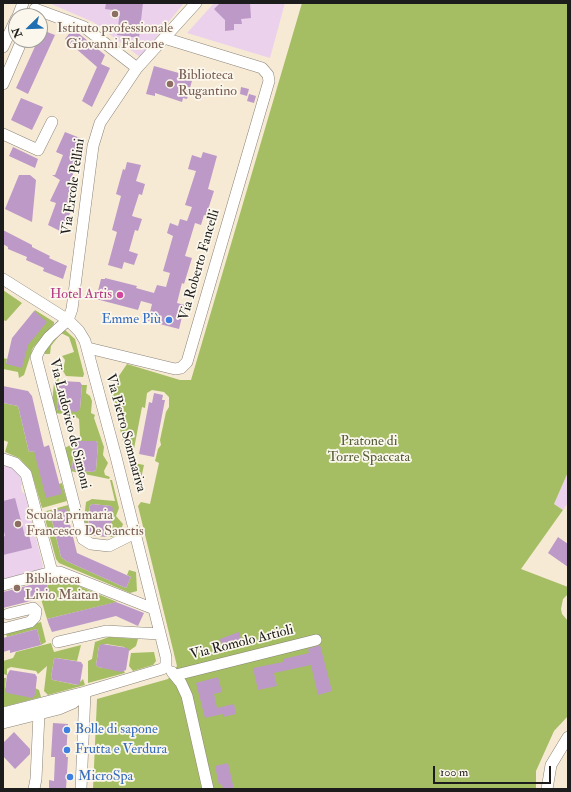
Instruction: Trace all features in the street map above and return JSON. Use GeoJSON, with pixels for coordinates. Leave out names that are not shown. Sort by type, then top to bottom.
{"type":"FeatureCollection","features":[{"type":"Feature","properties":{"kind":"street","name":"Via Ercole Pellini"},"geometry":{"type":"LineString","coordinates":[[68,320],[75,294],[94,140],[100,123],[137,68],[196,3]]}},
{"type":"Feature","properties":{"kind":"street"},"geometry":{"type":"LineString","coordinates":[[48,15],[84,27],[137,68]]}},
{"type":"Feature","properties":{"kind":"street"},"geometry":{"type":"LineString","coordinates":[[3,47],[8,36]]}},
{"type":"Feature","properties":{"kind":"street","name":"Via Roberto Fancelli"},"geometry":{"type":"LineString","coordinates":[[88,348],[175,369],[181,368],[187,362],[268,86],[268,75],[262,68],[164,38]]}},
{"type":"Feature","properties":{"kind":"street"},"geometry":{"type":"LineString","coordinates":[[3,84],[19,48]]}},
{"type":"Feature","properties":{"kind":"street"},"geometry":{"type":"LineString","coordinates":[[3,134],[38,150],[52,122]]}},
{"type":"Feature","properties":{"kind":"street","name":"Via Pietro Sommariva"},"geometry":{"type":"LineString","coordinates":[[3,279],[68,320],[82,335],[88,348],[166,657],[166,666]]}},
{"type":"Feature","properties":{"kind":"street","name":"Via Ludovico de Simoni"},"geometry":{"type":"LineString","coordinates":[[68,320],[45,342],[37,353],[36,360],[81,533],[83,539],[91,544],[109,546],[135,533]]}},
{"type":"Feature","properties":{"kind":"street"},"geometry":{"type":"LineString","coordinates":[[3,459],[15,463],[26,474],[52,572]]}},
{"type":"Feature","properties":{"kind":"street"},"geometry":{"type":"LineString","coordinates":[[3,585],[52,572],[60,572],[154,609]]}},
{"type":"Feature","properties":{"kind":"street"},"geometry":{"type":"LineString","coordinates":[[3,629],[30,622],[36,611],[33,608],[8,614]]}},
{"type":"Feature","properties":{"kind":"street"},"geometry":{"type":"LineString","coordinates":[[58,642],[109,631],[160,634]]}},
{"type":"Feature","properties":{"kind":"street","name":"Via Romolo Artioli"},"geometry":{"type":"LineString","coordinates":[[176,675],[316,640]]}},
{"type":"Feature","properties":{"kind":"street"},"geometry":{"type":"LineString","coordinates":[[3,713],[85,692],[162,669],[166,666],[176,675],[186,694],[208,789]]}},
{"type":"Feature","properties":{"kind":"street"},"geometry":{"type":"LineString","coordinates":[[3,723],[66,706],[78,700],[85,692]]}},
{"type":"Feature","properties":{"kind":"street"},"geometry":{"type":"LineString","coordinates":[[81,789],[85,692]]}},
{"type":"Feature","properties":{"kind":"street"},"geometry":{"type":"LineString","coordinates":[[34,789],[40,714]]}},
{"type":"Feature","properties":{"kind":"street"},"geometry":{"type":"LineString","coordinates":[[547,789],[551,765],[568,737]]}},
{"type":"Feature","properties":{"kind":"shaded area"},"geometry":{"type":"Polygon","coordinates":[[[49,3],[184,3],[140,57],[93,22],[49,3]]]}},
{"type":"Feature","properties":{"kind":"shaded area"},"geometry":{"type":"Polygon","coordinates":[[[214,3],[285,3],[270,58],[187,33],[214,3]]]}},
{"type":"Feature","properties":{"kind":"shaded area","name":"Scuola primaria Francesco De Sanctis"},"geometry":{"type":"Polygon","coordinates":[[[3,465],[14,468],[19,472],[22,492],[25,494],[43,566],[41,570],[3,579],[3,465]]]}},
{"type":"Feature","properties":{"kind":"shaded area"},"geometry":{"type":"Polygon","coordinates":[[[568,472],[568,503],[563,510],[554,504],[568,472]]]}},
{"type":"Feature","properties":{"kind":"green space","name":"Pratone di Torre Spaccata"},"geometry":{"type":"Polygon","coordinates":[[[302,3],[568,3],[568,472],[554,504],[563,510],[521,569],[568,587],[568,594],[563,599],[561,609],[562,614],[568,621],[568,716],[554,731],[536,771],[536,789],[93,789],[97,699],[168,679],[177,666],[138,506],[141,502],[150,504],[159,463],[155,461],[158,449],[161,445],[160,440],[166,412],[169,407],[169,397],[164,392],[152,390],[147,393],[145,408],[142,407],[133,454],[128,453],[125,449],[110,389],[127,364],[180,380],[191,380],[302,3]]]}},
{"type":"Feature","properties":{"kind":"green space"},"geometry":{"type":"Polygon","coordinates":[[[3,290],[22,303],[6,321],[3,320],[3,290]]]}},
{"type":"Feature","properties":{"kind":"green space"},"geometry":{"type":"Polygon","coordinates":[[[35,310],[54,322],[54,324],[33,348],[24,375],[19,378],[18,372],[3,369],[3,358],[7,359],[6,364],[35,310]]]}},
{"type":"Feature","properties":{"kind":"green space"},"geometry":{"type":"Polygon","coordinates":[[[64,329],[75,339],[84,374],[83,377],[66,376],[63,371],[65,360],[62,356],[74,352],[69,337],[61,333],[51,346],[50,354],[45,354],[44,352],[64,329]]]}},
{"type":"Feature","properties":{"kind":"green space"},"geometry":{"type":"Polygon","coordinates":[[[59,378],[58,410],[80,409],[82,385],[87,385],[86,393],[90,396],[92,401],[91,413],[95,415],[94,418],[104,447],[103,455],[108,463],[104,471],[105,475],[110,477],[109,479],[70,471],[65,448],[75,442],[72,468],[74,470],[93,472],[96,470],[98,443],[96,441],[74,441],[80,435],[79,419],[73,415],[54,413],[52,405],[54,382],[59,378]]]}},
{"type":"Feature","properties":{"kind":"green space"},"geometry":{"type":"Polygon","coordinates":[[[3,403],[18,406],[29,452],[34,451],[59,484],[62,483],[67,501],[42,508],[31,471],[19,458],[5,452],[8,442],[3,440],[3,403]]]}},
{"type":"Feature","properties":{"kind":"green space"},"geometry":{"type":"Polygon","coordinates":[[[129,462],[144,465],[139,488],[134,485],[129,462]]]}},
{"type":"Feature","properties":{"kind":"green space"},"geometry":{"type":"Polygon","coordinates":[[[110,480],[112,480],[119,508],[116,516],[123,524],[121,530],[114,537],[107,536],[112,508],[111,506],[92,504],[90,506],[87,532],[89,535],[87,535],[83,528],[86,502],[92,499],[115,501],[110,480]]]}},
{"type":"Feature","properties":{"kind":"green space"},"geometry":{"type":"Polygon","coordinates":[[[68,505],[71,517],[68,517],[65,509],[50,513],[61,557],[66,561],[126,588],[131,577],[127,575],[129,570],[136,572],[137,591],[130,593],[59,563],[56,559],[43,512],[68,505]]]}},
{"type":"Feature","properties":{"kind":"green space"},"geometry":{"type":"Polygon","coordinates":[[[55,576],[117,602],[47,619],[41,599],[50,596],[46,580],[55,576]]]}},
{"type":"Feature","properties":{"kind":"green space"},"geometry":{"type":"Polygon","coordinates":[[[41,622],[46,642],[41,645],[37,629],[7,637],[6,634],[3,635],[3,632],[41,622]]]}},
{"type":"Feature","properties":{"kind":"green space"},"geometry":{"type":"Polygon","coordinates":[[[109,637],[138,639],[136,646],[129,651],[124,647],[106,644],[99,646],[96,665],[98,667],[124,671],[125,673],[88,683],[88,661],[92,659],[95,642],[109,637]]]}},
{"type":"Feature","properties":{"kind":"green space"},"geometry":{"type":"Polygon","coordinates":[[[51,643],[54,652],[81,645],[77,661],[54,659],[51,678],[53,680],[77,685],[83,679],[85,685],[48,695],[44,691],[47,666],[38,674],[36,671],[11,667],[7,669],[7,675],[3,674],[3,661],[13,658],[16,652],[51,643]]]}},
{"type":"Feature","properties":{"kind":"green space"},"geometry":{"type":"Polygon","coordinates":[[[154,652],[156,661],[153,665],[133,671],[129,666],[131,653],[154,652]]]}},
{"type":"Feature","properties":{"kind":"green space"},"geometry":{"type":"Polygon","coordinates":[[[3,678],[6,678],[5,688],[7,690],[35,688],[39,690],[41,697],[3,707],[3,678]]]}},
{"type":"Feature","properties":{"kind":"building"},"geometry":{"type":"Polygon","coordinates":[[[106,3],[143,3],[139,38],[117,35],[120,11],[105,9],[106,3]]]}},
{"type":"Feature","properties":{"kind":"building"},"geometry":{"type":"Polygon","coordinates":[[[220,3],[250,3],[251,18],[241,19],[242,24],[234,24],[234,30],[225,31],[225,20],[214,9],[220,3]]]}},
{"type":"Feature","properties":{"kind":"building"},"geometry":{"type":"Polygon","coordinates":[[[72,30],[77,32],[105,55],[101,64],[110,68],[92,107],[82,101],[97,67],[65,39],[72,30]]]}},
{"type":"Feature","properties":{"kind":"building"},"geometry":{"type":"Polygon","coordinates":[[[48,32],[55,35],[28,94],[16,88],[34,48],[48,48],[48,32]]]}},
{"type":"Feature","properties":{"kind":"building","name":"Biblioteca Rugantino"},"geometry":{"type":"Polygon","coordinates":[[[154,66],[193,77],[187,99],[183,98],[182,102],[155,93],[155,96],[146,94],[154,66]]]}},
{"type":"Feature","properties":{"kind":"building"},"geometry":{"type":"Polygon","coordinates":[[[241,87],[249,89],[247,96],[240,94],[241,87]]]}},
{"type":"Feature","properties":{"kind":"building"},"geometry":{"type":"Polygon","coordinates":[[[249,94],[256,96],[254,103],[247,101],[249,94]]]}},
{"type":"Feature","properties":{"kind":"building"},"geometry":{"type":"Polygon","coordinates":[[[21,98],[43,107],[32,130],[11,120],[21,98]]]}},
{"type":"Feature","properties":{"kind":"building"},"geometry":{"type":"Polygon","coordinates":[[[65,132],[80,138],[72,159],[78,162],[69,184],[75,187],[66,208],[71,211],[62,232],[48,225],[56,203],[50,201],[60,180],[52,175],[55,175],[63,155],[56,152],[65,132]]]}},
{"type":"Feature","properties":{"kind":"building"},"geometry":{"type":"Polygon","coordinates":[[[13,147],[38,159],[35,168],[9,156],[13,147]]]}},
{"type":"Feature","properties":{"kind":"building"},"geometry":{"type":"Polygon","coordinates":[[[203,152],[217,156],[208,189],[214,191],[206,216],[204,215],[201,225],[195,223],[185,256],[192,258],[184,284],[182,283],[177,303],[185,305],[179,329],[148,321],[152,304],[141,301],[138,310],[96,299],[101,279],[105,278],[137,286],[136,288],[154,293],[157,285],[166,287],[170,273],[163,271],[173,236],[167,233],[170,223],[178,226],[180,219],[187,221],[192,207],[185,205],[196,171],[188,169],[192,155],[201,158],[203,152]]]}},
{"type":"Feature","properties":{"kind":"building"},"geometry":{"type":"Polygon","coordinates":[[[127,162],[141,165],[136,181],[145,184],[142,195],[139,194],[132,216],[142,219],[138,231],[135,230],[129,251],[138,254],[134,265],[124,262],[122,269],[108,265],[117,232],[112,230],[121,196],[116,194],[123,169],[125,170],[127,162]]]}},
{"type":"Feature","properties":{"kind":"building"},"geometry":{"type":"Polygon","coordinates":[[[19,175],[30,175],[36,180],[32,222],[5,209],[19,175]]]}},
{"type":"Feature","properties":{"kind":"building"},"geometry":{"type":"Polygon","coordinates":[[[3,230],[32,245],[32,247],[50,256],[49,258],[67,266],[63,279],[43,271],[44,268],[26,260],[27,257],[8,249],[8,247],[3,244],[3,230]]]}},
{"type":"Feature","properties":{"kind":"building"},"geometry":{"type":"Polygon","coordinates":[[[34,311],[47,322],[28,345],[22,368],[6,364],[12,338],[34,311]]]}},
{"type":"Feature","properties":{"kind":"building"},"geometry":{"type":"Polygon","coordinates":[[[59,382],[80,382],[82,385],[80,409],[77,412],[58,410],[59,382]]]}},
{"type":"Feature","properties":{"kind":"building"},"geometry":{"type":"Polygon","coordinates":[[[3,386],[28,391],[32,396],[44,447],[49,445],[62,494],[46,498],[34,451],[29,452],[18,406],[3,403],[3,386]]]}},
{"type":"Feature","properties":{"kind":"building"},"geometry":{"type":"Polygon","coordinates":[[[154,393],[163,395],[162,400],[165,400],[154,457],[139,454],[149,402],[152,403],[154,393]]]}},
{"type":"Feature","properties":{"kind":"building"},"geometry":{"type":"Polygon","coordinates":[[[75,441],[96,441],[98,443],[96,470],[93,472],[74,470],[72,468],[75,441]]]}},
{"type":"Feature","properties":{"kind":"building"},"geometry":{"type":"Polygon","coordinates":[[[15,498],[25,536],[29,535],[32,548],[3,555],[3,537],[5,536],[3,527],[3,501],[15,498]]]}},
{"type":"Feature","properties":{"kind":"building"},"geometry":{"type":"Polygon","coordinates":[[[92,504],[111,506],[113,508],[110,535],[107,537],[89,535],[88,529],[90,506],[92,504]]]}},
{"type":"Feature","properties":{"kind":"building"},"geometry":{"type":"Polygon","coordinates":[[[66,508],[77,553],[131,577],[126,588],[66,561],[61,557],[50,512],[66,508]]]}},
{"type":"Feature","properties":{"kind":"building"},"geometry":{"type":"Polygon","coordinates":[[[558,537],[568,544],[568,567],[548,553],[558,537]]]}},
{"type":"Feature","properties":{"kind":"building"},"geometry":{"type":"Polygon","coordinates":[[[46,581],[50,596],[3,608],[3,592],[46,581]]]}},
{"type":"Feature","properties":{"kind":"building"},"geometry":{"type":"Polygon","coordinates":[[[116,602],[144,613],[138,626],[116,616],[52,632],[47,619],[116,602]]]}},
{"type":"Feature","properties":{"kind":"building"},"geometry":{"type":"Polygon","coordinates":[[[37,629],[41,645],[10,653],[10,650],[3,652],[3,638],[37,629]]]}},
{"type":"Feature","properties":{"kind":"building"},"geometry":{"type":"Polygon","coordinates":[[[239,632],[242,643],[236,644],[237,648],[223,652],[220,639],[239,632]]]}},
{"type":"Feature","properties":{"kind":"building"},"geometry":{"type":"Polygon","coordinates":[[[102,644],[128,648],[129,651],[126,670],[121,672],[98,667],[96,665],[99,646],[102,644]]]}},
{"type":"Feature","properties":{"kind":"building"},"geometry":{"type":"Polygon","coordinates":[[[320,645],[332,691],[318,695],[311,665],[274,673],[277,686],[258,690],[253,668],[283,662],[283,659],[309,653],[308,649],[320,645]]]}},
{"type":"Feature","properties":{"kind":"building"},"geometry":{"type":"Polygon","coordinates":[[[56,658],[81,662],[83,665],[80,683],[78,685],[53,680],[51,678],[54,659],[56,658]]]}},
{"type":"Feature","properties":{"kind":"building"},"geometry":{"type":"Polygon","coordinates":[[[10,670],[35,674],[37,677],[35,695],[32,698],[7,693],[5,691],[7,675],[10,670]]]}},
{"type":"Feature","properties":{"kind":"building"},"geometry":{"type":"Polygon","coordinates":[[[218,677],[222,692],[214,694],[217,708],[234,704],[236,714],[223,717],[223,714],[205,718],[196,683],[218,677]]]}},
{"type":"Feature","properties":{"kind":"building"},"geometry":{"type":"Polygon","coordinates":[[[53,723],[68,724],[66,789],[49,789],[49,780],[54,781],[55,757],[51,757],[53,723]]]}},
{"type":"Feature","properties":{"kind":"building"},"geometry":{"type":"Polygon","coordinates":[[[14,732],[30,749],[30,754],[15,769],[3,756],[3,743],[14,732]]]}},
{"type":"Feature","properties":{"kind":"building"},"geometry":{"type":"Polygon","coordinates":[[[228,763],[234,789],[223,789],[222,784],[219,785],[215,766],[228,763]]]}},
{"type":"Feature","properties":{"kind":"place","name":"Istituto professionale Giovanni Falcone"},"geometry":{"type":"Point","coordinates":[115,14]}},
{"type":"Feature","properties":{"kind":"place","name":"Biblioteca Rugantino"},"geometry":{"type":"Point","coordinates":[170,84]}},
{"type":"Feature","properties":{"kind":"place","name":"Hotel Artis"},"geometry":{"type":"Point","coordinates":[120,295]}},
{"type":"Feature","properties":{"kind":"place","name":"Emme Più"},"geometry":{"type":"Point","coordinates":[169,320]}},
{"type":"Feature","properties":{"kind":"place","name":"Scuola primaria Francesco De Sanctis"},"geometry":{"type":"Point","coordinates":[18,524]}},
{"type":"Feature","properties":{"kind":"place","name":"Biblioteca Livio Maitan"},"geometry":{"type":"Point","coordinates":[17,588]}},
{"type":"Feature","properties":{"kind":"place","name":"Bolle di sapone"},"geometry":{"type":"Point","coordinates":[67,730]}},
{"type":"Feature","properties":{"kind":"place","name":"Frutta e Verdura"},"geometry":{"type":"Point","coordinates":[67,750]}},
{"type":"Feature","properties":{"kind":"place","name":"MicroSpa"},"geometry":{"type":"Point","coordinates":[70,777]}}]}
